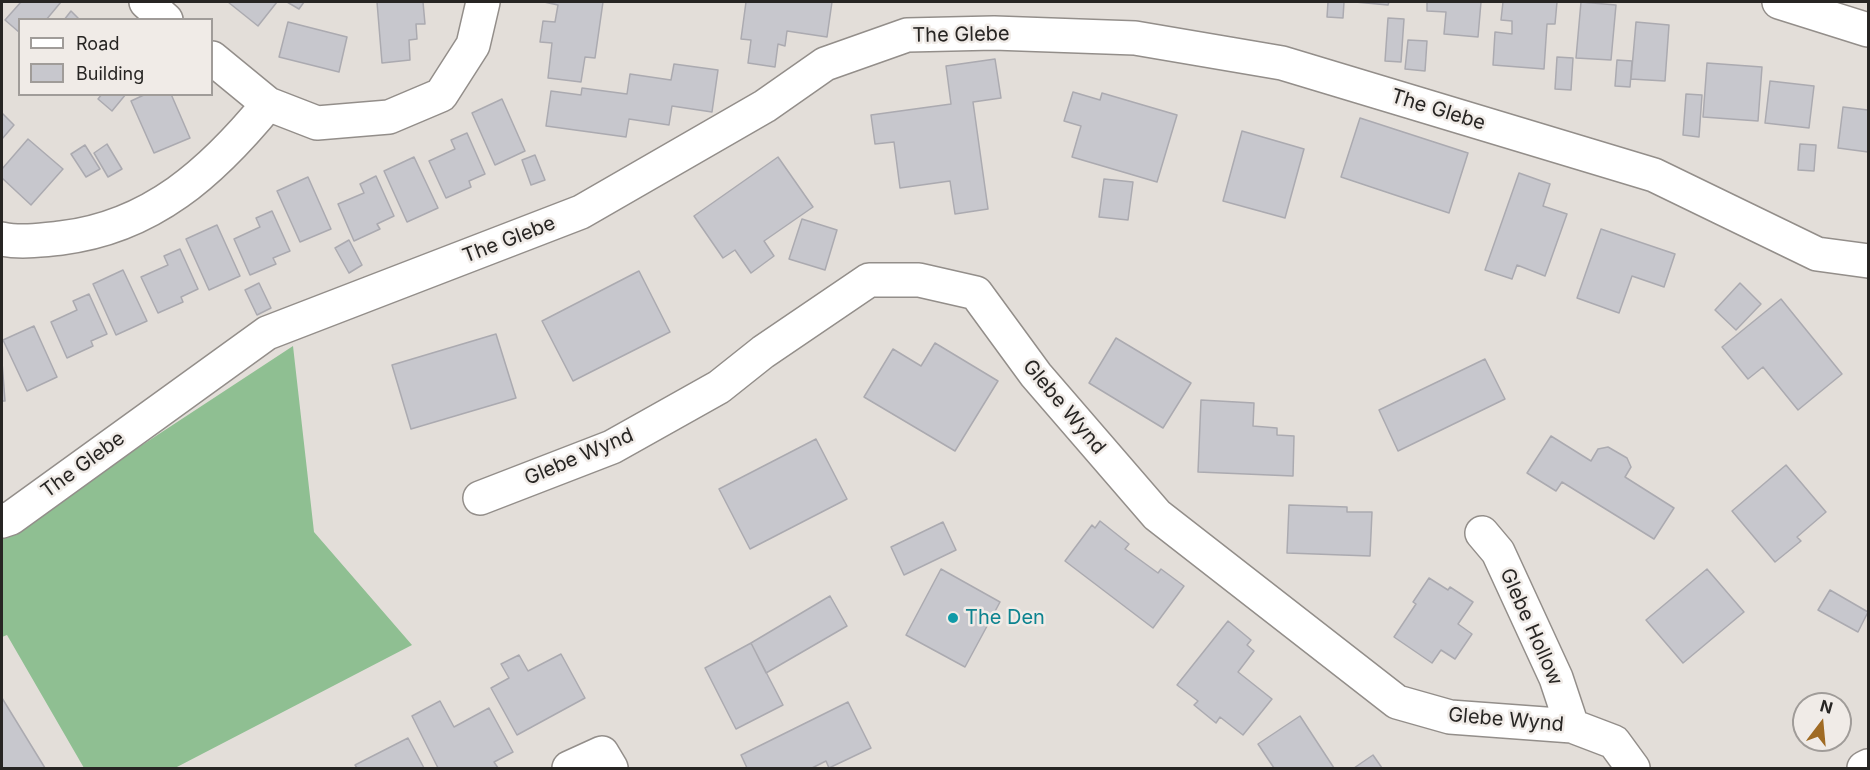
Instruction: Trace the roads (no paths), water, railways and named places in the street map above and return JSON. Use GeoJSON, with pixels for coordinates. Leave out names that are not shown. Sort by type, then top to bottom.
{"type":"FeatureCollection","features":[{"type":"Feature","properties":{"kind":"street"},"geometry":{"type":"LineString","coordinates":[[146,2],[164,18]]}},
{"type":"Feature","properties":{"kind":"street"},"geometry":{"type":"LineString","coordinates":[[213,59],[268,104],[317,123],[389,117],[441,95],[473,45],[483,2]]}},
{"type":"Feature","properties":{"kind":"street"},"geometry":{"type":"LineString","coordinates":[[1779,2],[1820,7],[1869,30]]}},
{"type":"Feature","properties":{"kind":"street","name":"The Glebe"},"geometry":{"type":"LineString","coordinates":[[2,521],[10,518],[267,333],[581,212],[765,106],[825,64],[908,35],[994,33],[1136,38],[1282,63],[1654,175],[1817,254],[1869,261]]}},
{"type":"Feature","properties":{"kind":"street"},"geometry":{"type":"LineString","coordinates":[[2,242],[83,235],[125,222],[166,201],[203,174],[233,147],[268,104]]}},
{"type":"Feature","properties":{"kind":"street","name":"Glebe Wynd"},"geometry":{"type":"LineString","coordinates":[[480,498],[612,447],[719,387],[763,352],[869,280],[920,280],[976,292],[1036,375],[1157,515],[1397,702],[1450,717],[1572,726],[1614,742],[1633,768]]}},
{"type":"Feature","properties":{"kind":"street","name":"Glebe Hollow"},"geometry":{"type":"LineString","coordinates":[[1482,532],[1498,552],[1556,678],[1572,726]]}},
{"type":"Feature","properties":{"kind":"street"},"geometry":{"type":"LineString","coordinates":[[569,768],[606,761]]}},
{"type":"Feature","properties":{"kind":"street"},"geometry":{"type":"LineString","coordinates":[[1864,768],[1869,766]]}},
{"type":"Feature","properties":{"kind":"place","name":"The Den"},"geometry":{"type":"Point","coordinates":[953,618]}}]}
